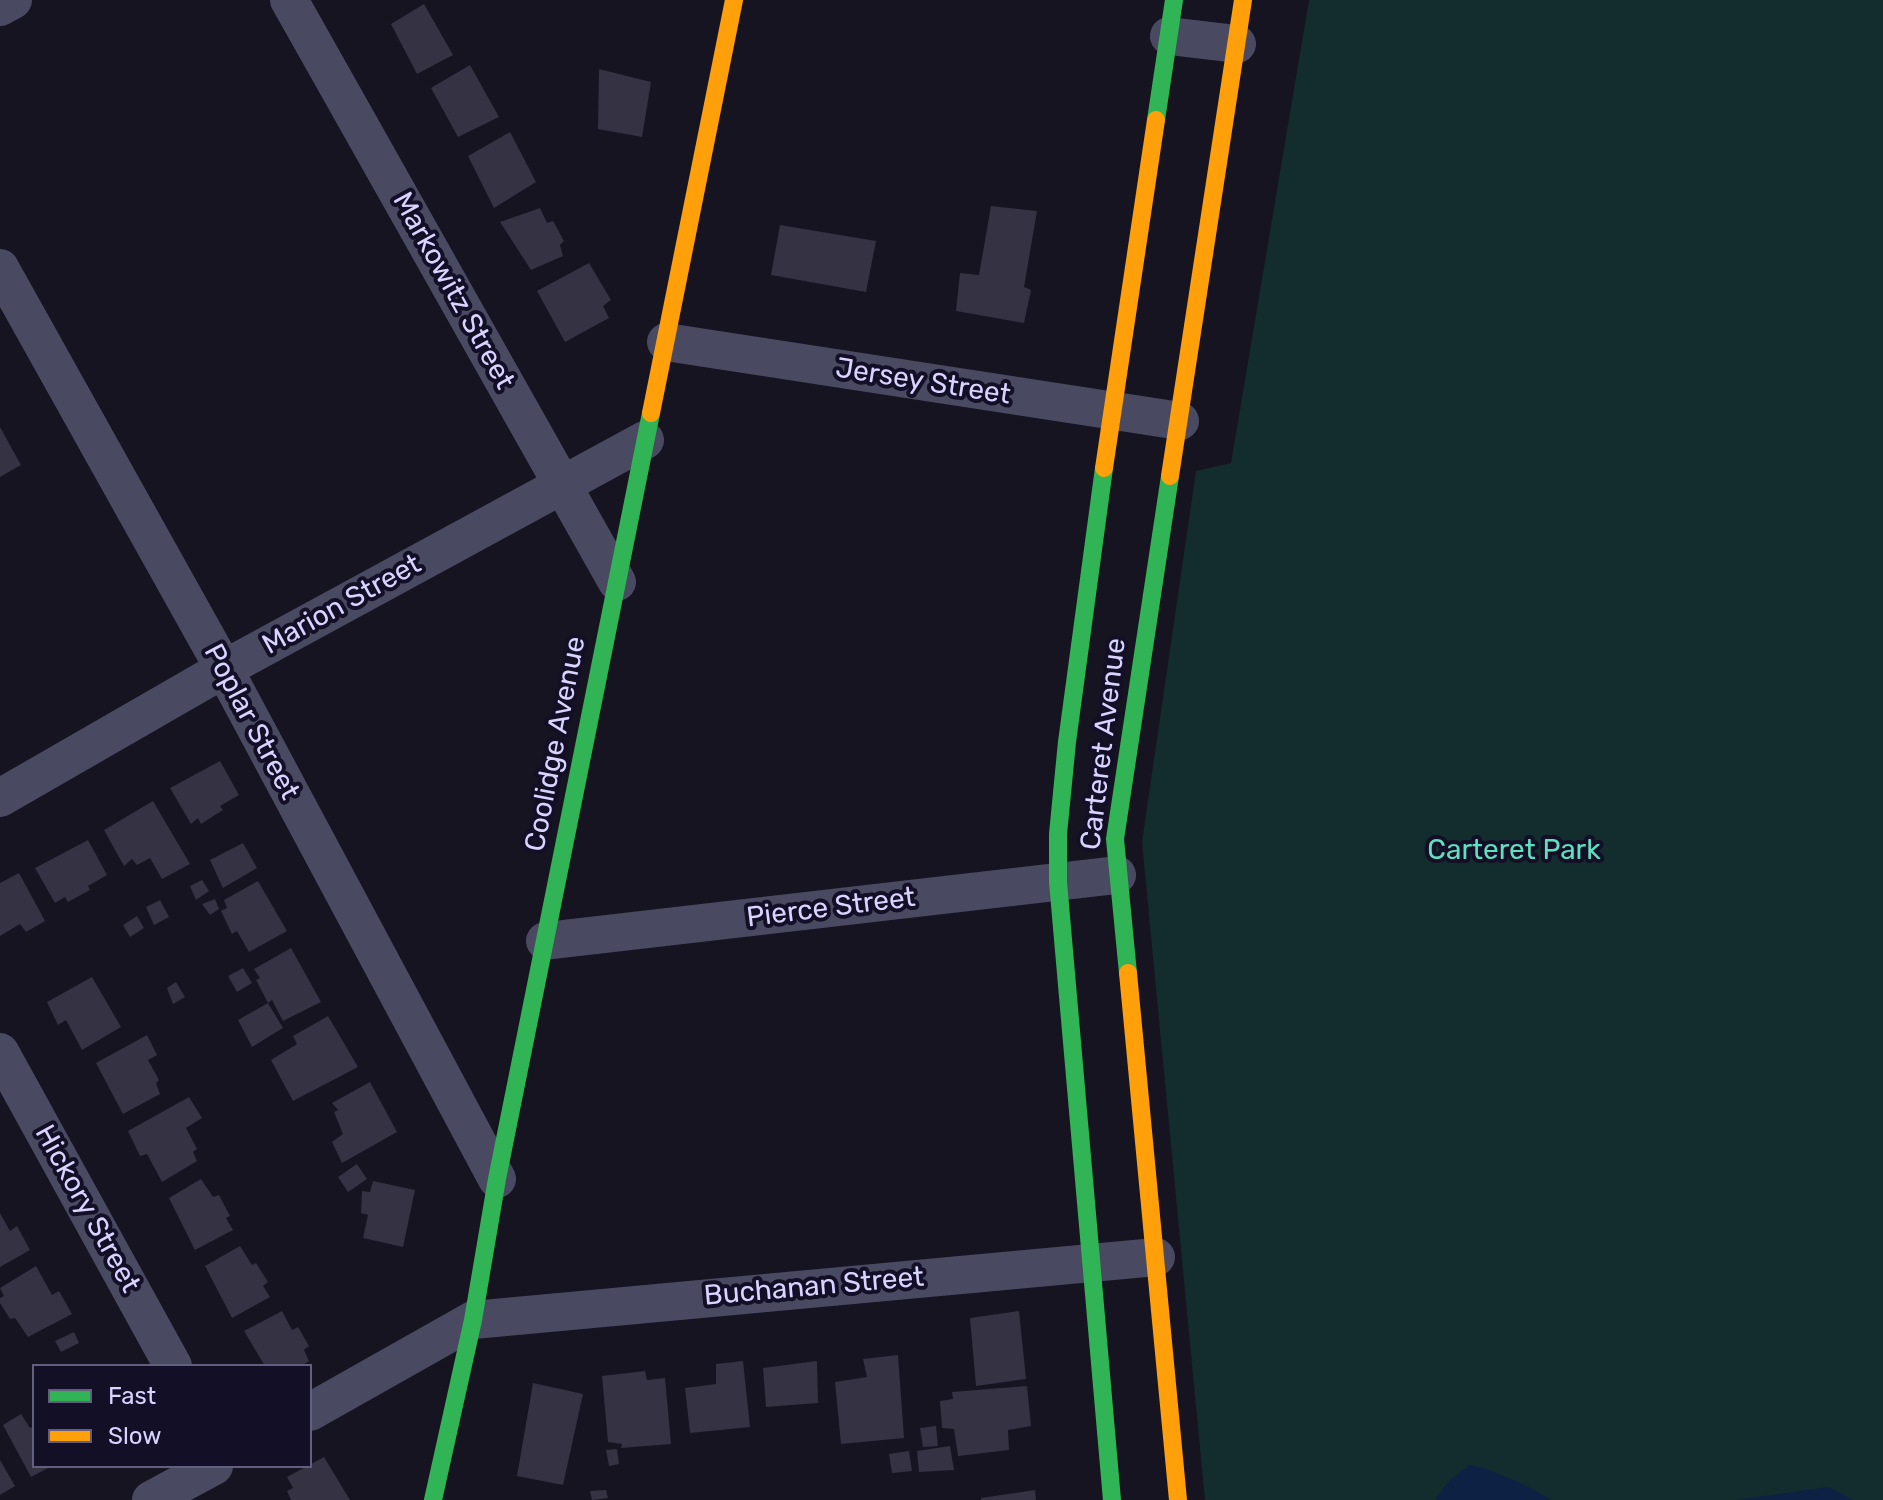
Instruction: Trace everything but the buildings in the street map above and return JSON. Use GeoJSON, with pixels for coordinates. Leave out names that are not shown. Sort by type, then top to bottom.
{"type":"FeatureCollection","features":[{"type":"Feature","properties":{"kind":"street"},"geometry":{"type":"LineString","coordinates":[[0,7],[13,0]]}},
{"type":"Feature","properties":{"kind":"street","name":"Markowitz Street"},"geometry":{"type":"LineString","coordinates":[[289,0],[617,582]]}},
{"type":"Feature","properties":{"kind":"street","name":"Coolidge Avenue"},"geometry":{"type":"LineString","coordinates":[[433,1500],[473,1320],[497,1179],[734,0]]}},
{"type":"Feature","properties":{"kind":"street","name":"Carteret Avenue"},"geometry":{"type":"LineString","coordinates":[[1178,1500],[1115,839],[1243,0]]}},
{"type":"Feature","properties":{"kind":"street"},"geometry":{"type":"LineString","coordinates":[[1172,18],[1237,44]]}},
{"type":"Feature","properties":{"kind":"street","name":"Carteret Avenue"},"geometry":{"type":"LineString","coordinates":[[1112,1500],[1058,882],[1058,834],[1067,742],[1112,411],[1172,18]]}},
{"type":"Feature","properties":{"kind":"street","name":"Poplar Street"},"geometry":{"type":"LineString","coordinates":[[0,268],[224,669],[497,1179]]}},
{"type":"Feature","properties":{"kind":"street","name":"Jersey Street"},"geometry":{"type":"LineString","coordinates":[[666,342],[1180,421]]}},
{"type":"Feature","properties":{"kind":"street","name":"Marion Street"},"geometry":{"type":"LineString","coordinates":[[0,798],[224,669],[645,440]]}},
{"type":"Feature","properties":{"kind":"street","name":"Pierce Street"},"geometry":{"type":"LineString","coordinates":[[545,941],[1117,875]]}},
{"type":"Feature","properties":{"kind":"street","name":"Hickory Street"},"geometry":{"type":"LineString","coordinates":[[0,1052],[172,1364]]}},
{"type":"Feature","properties":{"kind":"street","name":"Buchanan Street"},"geometry":{"type":"LineString","coordinates":[[473,1320],[1156,1257]]}},
{"type":"Feature","properties":{"kind":"street"},"geometry":{"type":"LineString","coordinates":[[312,1411],[473,1320]]}},
{"type":"Feature","properties":{"kind":"street"},"geometry":{"type":"LineString","coordinates":[[151,1500],[210,1468]]}},
{"type":"Feature","properties":{"kind":"green space","name":"Carteret Park"},"geometry":{"type":"Polygon","coordinates":[[[1309,0],[1883,0],[1883,1500],[1205,1500],[1142,842],[1196,471],[1231,463],[1309,0]]]}},
{"type":"Feature","properties":{"kind":"water"},"geometry":{"type":"Polygon","coordinates":[[[1469,1465],[1525,1485],[1551,1500],[1435,1500],[1449,1481],[1469,1465]]]}},
{"type":"Feature","properties":{"kind":"water"},"geometry":{"type":"Polygon","coordinates":[[[1828,1487],[1853,1500],[1736,1500],[1828,1487]]]}},
{"type":"Feature","properties":{"kind":"traffic: fast"},"geometry":{"type":"LineString","coordinates":[[1156,120],[1174,0]]}},
{"type":"Feature","properties":{"kind":"traffic: fast"},"geometry":{"type":"LineString","coordinates":[[433,1500],[473,1320],[497,1179],[651,413]]}},
{"type":"Feature","properties":{"kind":"traffic: fast"},"geometry":{"type":"LineString","coordinates":[[1104,468],[1067,742],[1058,834],[1058,882],[1112,1500]]}},
{"type":"Feature","properties":{"kind":"traffic: fast"},"geometry":{"type":"LineString","coordinates":[[1128,973],[1115,839],[1170,476]]}},
{"type":"Feature","properties":{"kind":"traffic: slow"},"geometry":{"type":"LineString","coordinates":[[651,413],[734,0]]}},
{"type":"Feature","properties":{"kind":"traffic: slow"},"geometry":{"type":"LineString","coordinates":[[1170,476],[1243,0]]}},
{"type":"Feature","properties":{"kind":"traffic: slow"},"geometry":{"type":"LineString","coordinates":[[1104,468],[1156,120]]}},
{"type":"Feature","properties":{"kind":"traffic: slow"},"geometry":{"type":"LineString","coordinates":[[1128,973],[1178,1500]]}}]}
